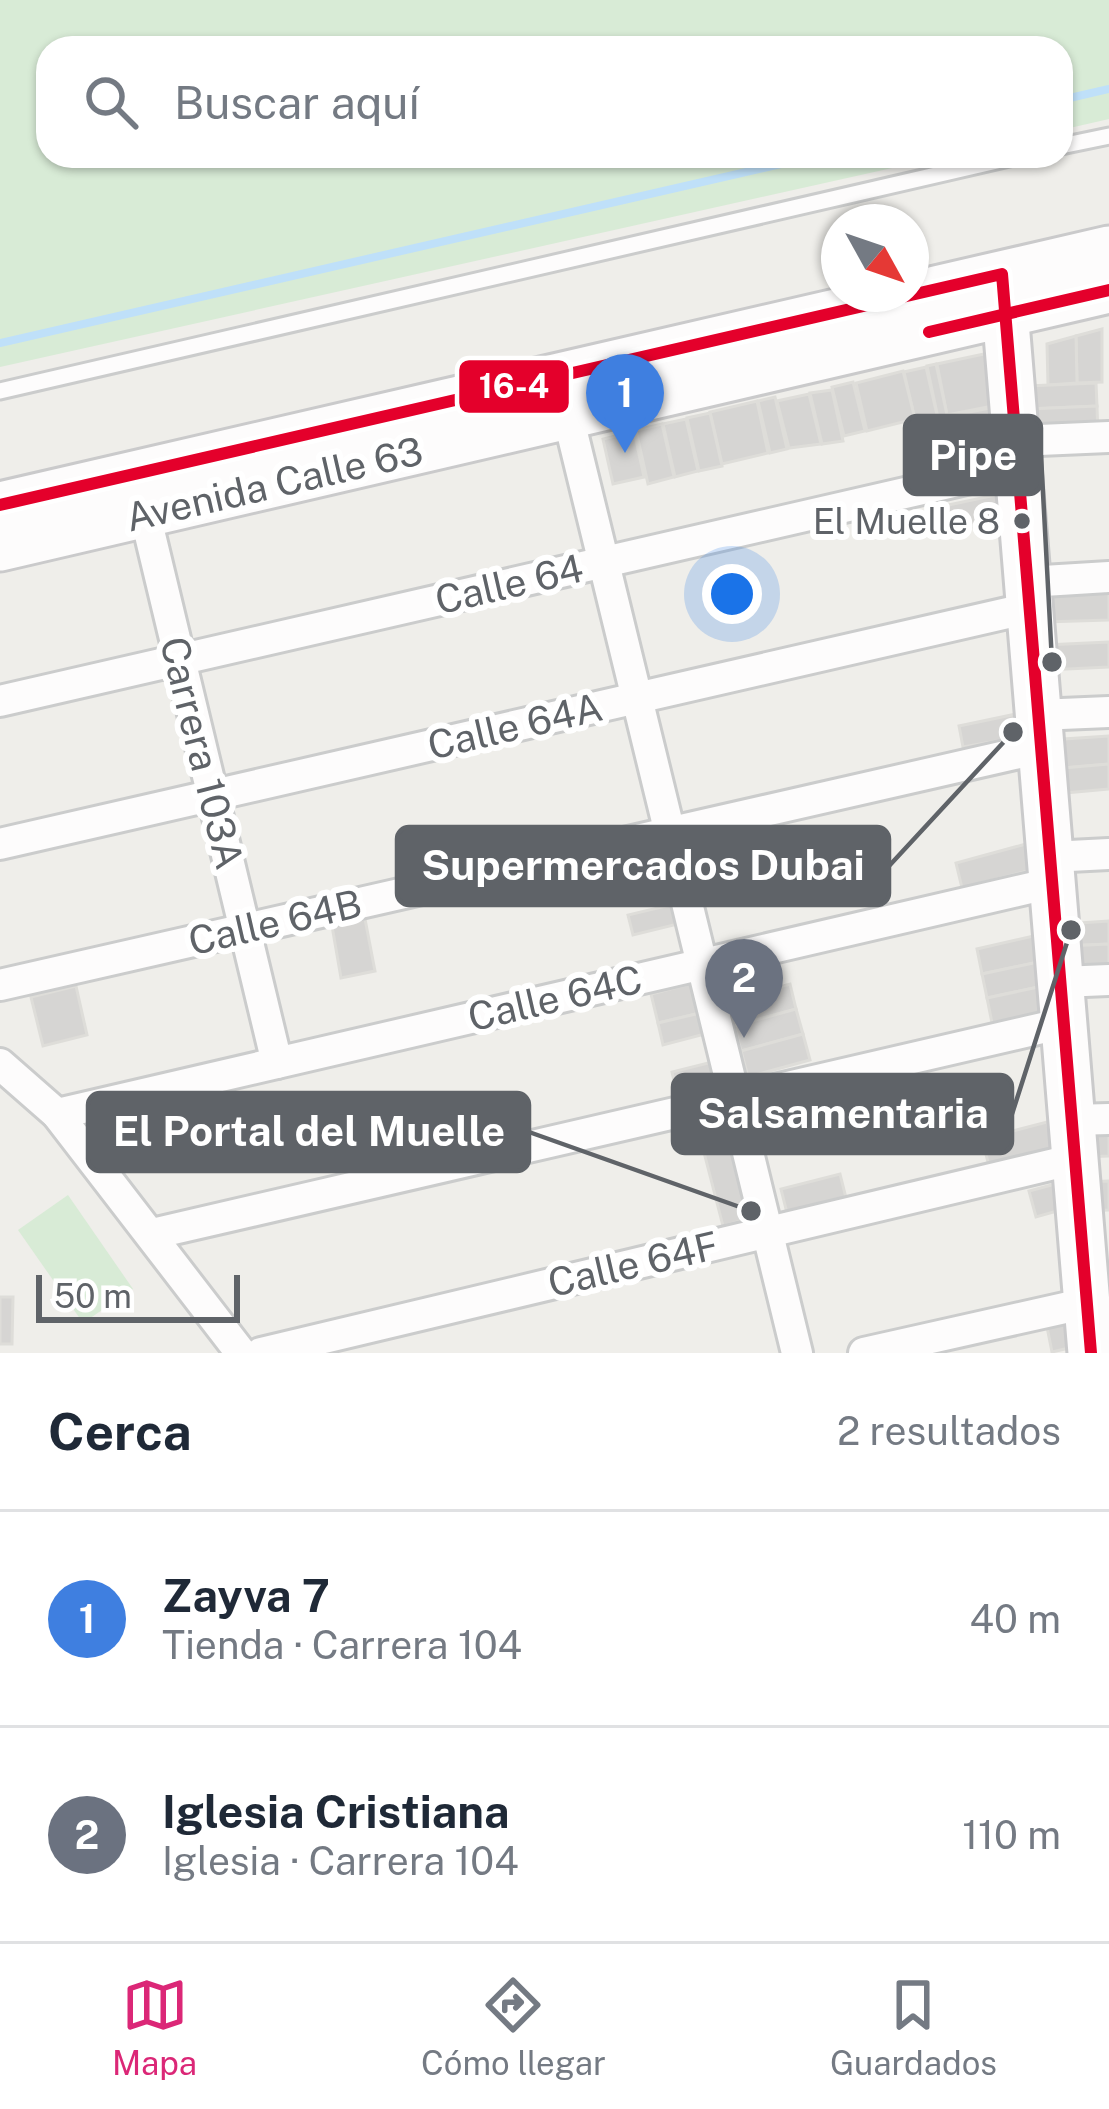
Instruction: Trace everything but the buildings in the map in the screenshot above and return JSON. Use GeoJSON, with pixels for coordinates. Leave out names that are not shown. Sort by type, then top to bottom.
{"type":"FeatureCollection","features":[{"type":"Feature","properties":{"kind":"main road","name":"Avenida Calle 63"},"geometry":{"type":"LineString","coordinates":[[0,548],[568,416],[1004,294],[1109,249]]}},
{"type":"Feature","properties":{"kind":"main road","name":"Avenida Calle 63"},"geometry":{"type":"LineString","coordinates":[[0,505],[1004,294],[1109,290]]}},
{"type":"Feature","properties":{"kind":"main road"},"geometry":{"type":"LineString","coordinates":[[1004,294],[1062,1002],[1085,1133],[1096,1254],[1087,1303],[1091,1353]]}},
{"type":"Feature","properties":{"kind":"street"},"geometry":{"type":"LineString","coordinates":[[568,416],[797,1353]]}},
{"type":"Feature","properties":{"kind":"street","name":"Calle 64"},"geometry":{"type":"LineString","coordinates":[[0,701],[604,562],[1017,454],[1109,437]]}},
{"type":"Feature","properties":{"kind":"street","name":"Carrera 103A"},"geometry":{"type":"LineString","coordinates":[[145,514],[277,1063]]}},
{"type":"Feature","properties":{"kind":"street","name":"Calle 64A"},"geometry":{"type":"LineString","coordinates":[[0,844],[637,698],[1109,577]]}},
{"type":"Feature","properties":{"kind":"street","name":"Calle 64B"},"geometry":{"type":"LineString","coordinates":[[0,985],[670,832],[1109,712]]}},
{"type":"Feature","properties":{"kind":"street","name":"Calle 64C"},"geometry":{"type":"LineString","coordinates":[[57,1114],[702,964],[1109,854]]}},
{"type":"Feature","properties":{"kind":"street"},"geometry":{"type":"LineString","coordinates":[[152,1234],[735,1098],[1062,1002],[1109,980]]}},
{"type":"Feature","properties":{"kind":"street"},"geometry":{"type":"LineString","coordinates":[[0,1064],[57,1114],[241,1353]]}},
{"type":"Feature","properties":{"kind":"street","name":"Calle 64F"},"geometry":{"type":"LineString","coordinates":[[261,1353],[768,1232],[1085,1133]]}},
{"type":"Feature","properties":{"kind":"street"},"geometry":{"type":"LineString","coordinates":[[864,1353],[1087,1303]]}},
{"type":"Feature","properties":{"kind":"lane"},"geometry":{"type":"LineString","coordinates":[[1073,144],[1109,136]]}},
{"type":"Feature","properties":{"kind":"lane"},"geometry":{"type":"LineString","coordinates":[[0,391],[966,168]]}},
{"type":"Feature","properties":{"kind":"green space"},"geometry":{"type":"Polygon","coordinates":[[[0,0],[1109,0],[1109,119],[1073,127],[1073,36],[36,36],[36,168],[892,168],[0,367],[0,0]]]}},
{"type":"Feature","properties":{"kind":"green space"},"geometry":{"type":"Polygon","coordinates":[[[68,1195],[133,1289],[83,1323],[18,1230],[68,1195]]]}},
{"type":"Feature","properties":{"kind":"waterway"},"geometry":{"type":"LineString","coordinates":[[1073,97],[1109,89]]}},
{"type":"Feature","properties":{"kind":"waterway"},"geometry":{"type":"LineString","coordinates":[[0,343],[764,168]]}},
{"type":"Feature","properties":{"kind":"transit line","name":"16-4"},"geometry":{"type":"LineString","coordinates":[[0,505],[1002,274],[1091,1353]]}},
{"type":"Feature","properties":{"kind":"transit line","name":"16-4"},"geometry":{"type":"LineString","coordinates":[[929,332],[1109,290]]}},
{"type":"Feature","properties":{"kind":"place","name":"Zayva 7"},"geometry":{"type":"Point","coordinates":[625,453]}},
{"type":"Feature","properties":{"kind":"place","name":"El Muelle 8"},"geometry":{"type":"Point","coordinates":[1022,521]}},
{"type":"Feature","properties":{"kind":"place","name":"Pipe"},"geometry":{"type":"Point","coordinates":[1052,662]}},
{"type":"Feature","properties":{"kind":"place","name":"Supermercados Dubai"},"geometry":{"type":"Point","coordinates":[1013,732]}},
{"type":"Feature","properties":{"kind":"place","name":"Salsamentaria"},"geometry":{"type":"Point","coordinates":[1071,930]}},
{"type":"Feature","properties":{"kind":"place","name":"Iglesia Cristiana"},"geometry":{"type":"Point","coordinates":[744,1038]}},
{"type":"Feature","properties":{"kind":"place","name":"El Portal del Muelle"},"geometry":{"type":"Point","coordinates":[751,1211]}}]}
